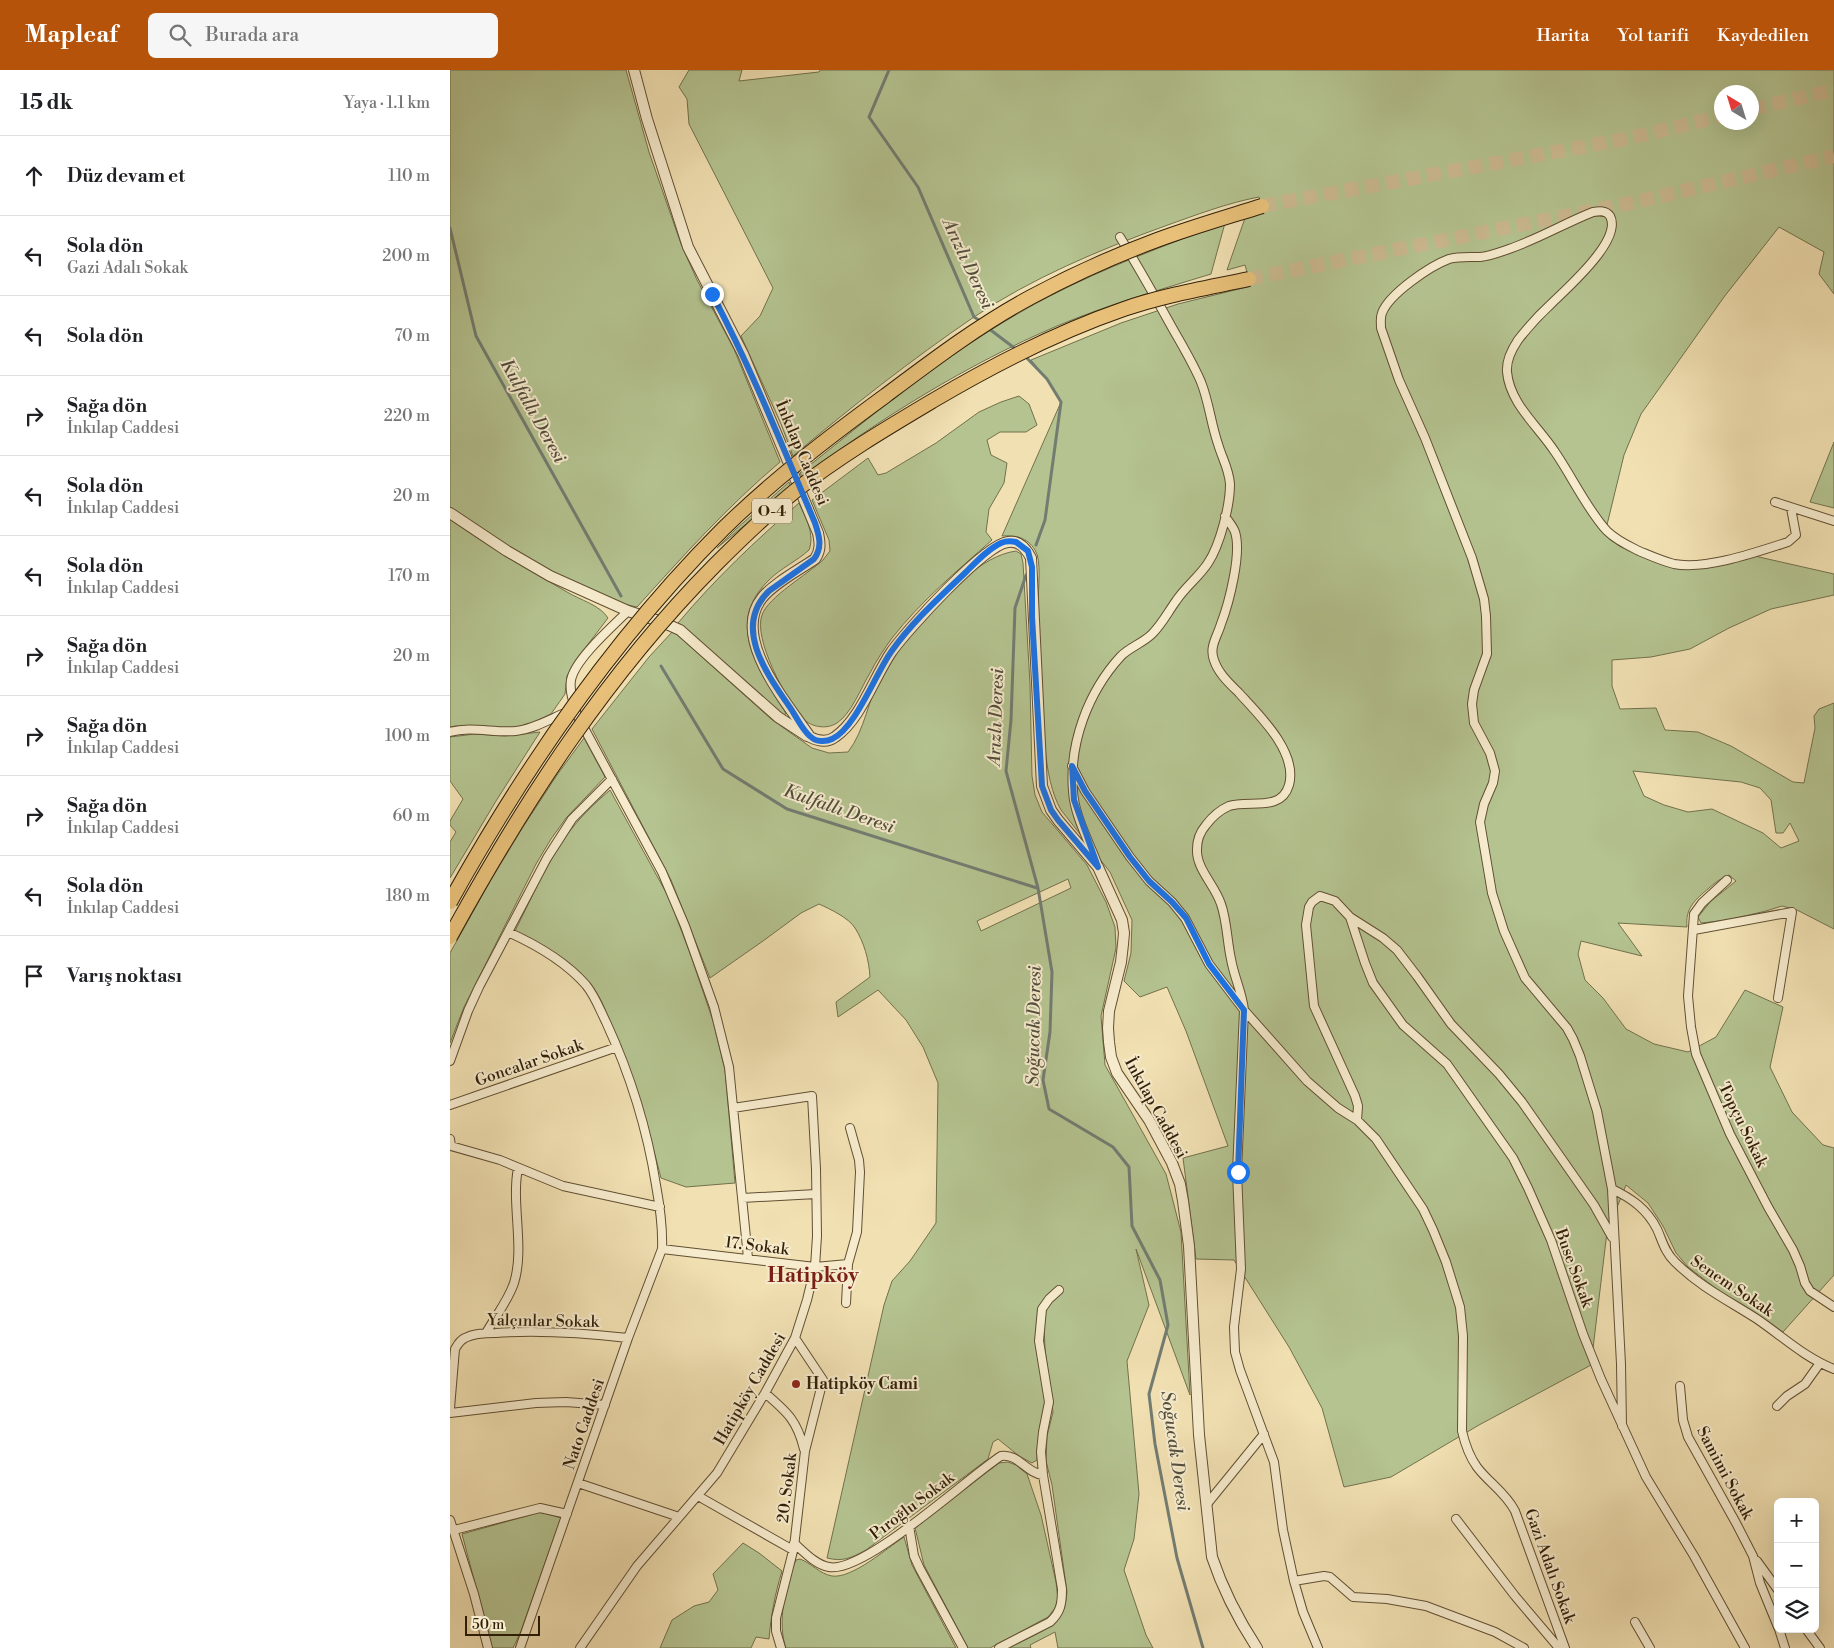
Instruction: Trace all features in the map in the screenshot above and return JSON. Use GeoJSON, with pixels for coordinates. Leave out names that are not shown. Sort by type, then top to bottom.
{"type":"FeatureCollection","features":[{"type":"Feature","properties":{"kind":"highway","name":"O-4"},"geometry":{"type":"LineString","coordinates":[[450,902],[520,782],[579,698],[620,645],[725,527],[784,473],[959,341],[1030,298],[1111,258],[1157,240],[1262,206]]}},
{"type":"Feature","properties":{"kind":"highway","name":"O-4"},"geometry":{"type":"LineString","coordinates":[[450,936],[491,862],[535,791],[592,708],[634,654],[672,610],[740,540],[795,491],[858,446],[913,412],[1002,361],[1036,345],[1087,323],[1153,300],[1249,279]]}},
{"type":"Feature","properties":{"kind":"street","name":"İnkılap Caddesi"},"geometry":{"type":"LineString","coordinates":[[634,70],[649,128],[688,247],[743,354],[818,532],[820,544],[814,559],[763,597],[757,608],[753,629],[756,649],[767,673],[810,737],[817,740],[830,740],[843,731],[853,718],[891,652],[924,612],[981,558],[1001,543],[1016,542],[1028,551],[1032,567],[1033,626],[1042,786],[1051,810],[1098,867],[1122,920],[1124,933],[1121,962],[1109,1011],[1108,1028],[1111,1057],[1117,1073],[1162,1142],[1180,1184],[1189,1246],[1199,1435],[1212,1557],[1238,1617],[1257,1648]]}},
{"type":"Feature","properties":{"kind":"street"},"geometry":{"type":"LineString","coordinates":[[1622,1426],[1621,1364],[1612,1189],[1597,1111],[1580,1056],[1567,1028],[1525,978],[1504,931],[1492,893],[1480,822],[1484,804],[1493,783],[1494,771],[1490,753],[1474,722],[1472,704],[1474,690],[1487,654],[1484,599],[1477,572],[1454,510],[1399,380],[1381,328],[1380,319],[1382,312],[1387,304],[1415,278],[1436,265],[1451,259],[1494,253],[1535,239],[1593,212],[1600,210],[1606,212],[1610,217],[1611,224],[1601,251],[1575,282],[1529,326],[1510,354],[1507,363],[1509,384],[1520,407],[1550,444],[1606,530],[1622,543],[1659,560],[1692,566],[1708,564],[1788,542],[1796,535],[1790,508]]}},
{"type":"Feature","properties":{"kind":"street"},"geometry":{"type":"LineString","coordinates":[[1098,867],[1074,800],[1073,753],[1084,716],[1105,679],[1122,656],[1148,638],[1159,626],[1176,600],[1208,563],[1216,546],[1225,516],[1230,486],[1228,470],[1217,443],[1212,416],[1193,365],[1150,285],[1120,236]]}},
{"type":"Feature","properties":{"kind":"street"},"geometry":{"type":"LineString","coordinates":[[1775,502],[1834,521]]}},
{"type":"Feature","properties":{"kind":"street"},"geometry":{"type":"LineString","coordinates":[[450,513],[499,546],[550,576],[628,611],[680,630],[778,717],[810,737]]}},
{"type":"Feature","properties":{"kind":"street"},"geometry":{"type":"LineString","coordinates":[[1225,516],[1235,532],[1233,588],[1227,609],[1212,645],[1213,659],[1222,675],[1253,708],[1279,741],[1286,754],[1290,772],[1288,787],[1277,800],[1265,804],[1230,806],[1210,820],[1202,830],[1197,841],[1196,852],[1198,859],[1221,902],[1231,962],[1244,1010],[1238,1172],[1241,1269],[1234,1327],[1235,1352],[1270,1449],[1277,1476],[1283,1530],[1294,1581],[1302,1612],[1318,1648]]}},
{"type":"Feature","properties":{"kind":"street"},"geometry":{"type":"LineString","coordinates":[[628,611],[593,645],[576,669],[572,677],[571,687],[577,715],[662,872],[714,1007],[729,1067],[748,1258]]}},
{"type":"Feature","properties":{"kind":"street"},"geometry":{"type":"LineString","coordinates":[[450,732],[465,730],[518,731],[535,726],[575,708]]}},
{"type":"Feature","properties":{"kind":"street","name":"Gazi Adalı Sokak"},"geometry":{"type":"LineString","coordinates":[[1072,766],[1085,791],[1130,857],[1149,881],[1186,918],[1209,964],[1244,1010],[1307,1081],[1338,1108],[1358,1120],[1383,1148],[1416,1198],[1433,1230],[1454,1283],[1462,1317],[1462,1431],[1466,1445],[1478,1468],[1506,1496],[1515,1511],[1564,1648]]}},
{"type":"Feature","properties":{"kind":"street"},"geometry":{"type":"LineString","coordinates":[[450,1061],[468,1012],[560,834],[572,819],[612,779]]}},
{"type":"Feature","properties":{"kind":"street","name":"Topçu Sokak"},"geometry":{"type":"LineString","coordinates":[[1727,880],[1694,914],[1688,996],[1696,1054],[1730,1134],[1793,1250],[1805,1283],[1810,1291],[1834,1307]]}},
{"type":"Feature","properties":{"kind":"street"},"geometry":{"type":"LineString","coordinates":[[1358,1120],[1358,1106],[1355,1096],[1314,1006],[1306,925],[1309,907],[1320,896],[1336,901],[1350,917],[1383,938],[1397,950],[1418,976],[1451,1024],[1510,1086],[1594,1205],[1614,1240]]}},
{"type":"Feature","properties":{"kind":"street"},"geometry":{"type":"LineString","coordinates":[[1694,930],[1792,912],[1778,998]]}},
{"type":"Feature","properties":{"kind":"street","name":"Buse Sokak"},"geometry":{"type":"LineString","coordinates":[[1350,917],[1364,963],[1374,983],[1403,1025],[1446,1064],[1472,1102],[1500,1137],[1516,1165],[1542,1219],[1583,1334],[1622,1426],[1654,1493],[1694,1556],[1745,1648]]}},
{"type":"Feature","properties":{"kind":"street","name":"Nato Caddesi"},"geometry":{"type":"LineString","coordinates":[[508,932],[544,950],[575,974],[592,993],[626,1068],[639,1109],[652,1163],[662,1226],[662,1249],[628,1338],[520,1648]]}},
{"type":"Feature","properties":{"kind":"street","name":"Goncalar Sokak"},"geometry":{"type":"LineString","coordinates":[[450,1105],[616,1047]]}},
{"type":"Feature","properties":{"kind":"street","name":"Hatipköy Caddesi"},"geometry":{"type":"LineString","coordinates":[[580,1648],[636,1566],[717,1473],[765,1393],[795,1338],[807,1300],[815,1267],[817,1236],[812,1096],[733,1108]]}},
{"type":"Feature","properties":{"kind":"street"},"geometry":{"type":"LineString","coordinates":[[846,1303],[848,1264],[857,1232],[860,1172],[859,1160],[850,1128]]}},
{"type":"Feature","properties":{"kind":"street"},"geometry":{"type":"LineString","coordinates":[[450,1144],[500,1160],[563,1186],[660,1207]]}},
{"type":"Feature","properties":{"kind":"street"},"geometry":{"type":"LineString","coordinates":[[486,1333],[510,1292],[516,1271],[516,1180],[518,1168]]}},
{"type":"Feature","properties":{"kind":"street","name":"Senem Sokak"},"geometry":{"type":"LineString","coordinates":[[1612,1189],[1642,1207],[1653,1221],[1669,1255],[1692,1278],[1820,1363],[1834,1369]]}},
{"type":"Feature","properties":{"kind":"street"},"geometry":{"type":"LineString","coordinates":[[742,1198],[816,1194]]}},
{"type":"Feature","properties":{"kind":"street","name":"17. Sokak"},"geometry":{"type":"LineString","coordinates":[[662,1249],[815,1267],[848,1264]]}},
{"type":"Feature","properties":{"kind":"street"},"geometry":{"type":"LineString","coordinates":[[999,1648],[1050,1622],[1056,1616],[1062,1604],[1062,1589],[1041,1452],[1049,1402],[1039,1341],[1042,1309],[1058,1290]]}},
{"type":"Feature","properties":{"kind":"street","name":"Yalçınlar Sokak"},"geometry":{"type":"LineString","coordinates":[[450,1408],[453,1355],[459,1342],[466,1337],[486,1333],[584,1332],[628,1338]]}},
{"type":"Feature","properties":{"kind":"street","name":"20. Sokak"},"geometry":{"type":"LineString","coordinates":[[781,1648],[776,1631],[776,1618],[794,1547],[805,1451],[823,1380],[795,1338]]}},
{"type":"Feature","properties":{"kind":"street"},"geometry":{"type":"LineString","coordinates":[[1778,1406],[1787,1396],[1805,1384],[1820,1363]]}},
{"type":"Feature","properties":{"kind":"street","name":"Samimi Sokak"},"geometry":{"type":"LineString","coordinates":[[1680,1386],[1683,1420],[1688,1438],[1753,1556],[1760,1583],[1774,1618]]}},
{"type":"Feature","properties":{"kind":"street"},"geometry":{"type":"LineString","coordinates":[[765,1393],[796,1424],[805,1451]]}},
{"type":"Feature","properties":{"kind":"street"},"geometry":{"type":"LineString","coordinates":[[450,1413],[536,1403],[566,1402],[605,1405]]}},
{"type":"Feature","properties":{"kind":"street"},"geometry":{"type":"LineString","coordinates":[[1207,1504],[1264,1434]]}},
{"type":"Feature","properties":{"kind":"street","name":"Pıroğlu Sokak"},"geometry":{"type":"LineString","coordinates":[[698,1496],[794,1547],[824,1566],[838,1568],[853,1563],[875,1551],[1001,1456],[1013,1457],[1032,1472],[1043,1474]]}},
{"type":"Feature","properties":{"kind":"street"},"geometry":{"type":"LineString","coordinates":[[578,1483],[679,1517]]}},
{"type":"Feature","properties":{"kind":"street"},"geometry":{"type":"LineString","coordinates":[[454,1530],[540,1508],[567,1514]]}},
{"type":"Feature","properties":{"kind":"street"},"geometry":{"type":"LineString","coordinates":[[1456,1519],[1509,1588],[1559,1648]]}},
{"type":"Feature","properties":{"kind":"street"},"geometry":{"type":"LineString","coordinates":[[450,1520],[474,1594],[488,1648]]}},
{"type":"Feature","properties":{"kind":"street"},"geometry":{"type":"LineString","coordinates":[[909,1526],[914,1556],[962,1648]]}},
{"type":"Feature","properties":{"kind":"street"},"geometry":{"type":"LineString","coordinates":[[1753,1556],[1777,1588]]}},
{"type":"Feature","properties":{"kind":"street"},"geometry":{"type":"LineString","coordinates":[[1294,1581],[1324,1576],[1330,1577],[1353,1597],[1387,1599],[1426,1606],[1495,1632],[1524,1648]]}},
{"type":"Feature","properties":{"kind":"street"},"geometry":{"type":"LineString","coordinates":[[1635,1622],[1650,1648]]}},
{"type":"Feature","properties":{"kind":"street","name":"Samimi Sokak"},"geometry":{"type":"LineString","coordinates":[[1780,1633],[1785,1648]]}},
{"type":"Feature","properties":{"kind":"street"},"geometry":{"type":"LineString","coordinates":[[1809,1633],[1820,1648]]}},
{"type":"Feature","properties":{"kind":"green space"},"geometry":{"type":"Polygon","coordinates":[[[450,70],[626,70],[649,152],[681,244],[697,280],[734,349],[780,462],[724,514],[637,607],[610,601],[589,593],[527,558],[460,517],[450,508],[450,70]]]}},
{"type":"Feature","properties":{"kind":"green space"},"geometry":{"type":"Polygon","coordinates":[[[689,70],[742,70],[739,81],[819,72],[820,70],[1834,70],[1834,294],[1819,274],[1824,252],[1779,227],[1724,297],[1641,414],[1624,455],[1606,529],[1659,560],[1692,566],[1749,554],[1834,574],[1834,595],[1771,609],[1729,628],[1690,649],[1651,657],[1612,660],[1612,686],[1620,709],[1656,708],[1665,730],[1698,732],[1731,746],[1793,782],[1804,783],[1815,728],[1814,716],[1819,709],[1834,703],[1834,929],[1797,910],[1782,906],[1728,920],[1701,923],[1698,917],[1711,901],[1736,881],[1729,875],[1716,882],[1695,901],[1689,909],[1687,927],[1618,923],[1642,956],[1581,941],[1578,954],[1585,980],[1603,998],[1626,1029],[1654,1044],[1688,1052],[1716,1037],[1745,990],[1783,1007],[1770,1067],[1792,1112],[1823,1145],[1834,1148],[1834,1275],[1783,1332],[1718,1290],[1688,1267],[1676,1253],[1663,1226],[1648,1203],[1626,1185],[1607,1232],[1591,1365],[1479,1425],[1391,1477],[1344,1487],[1322,1408],[1289,1347],[1234,1260],[1196,1259],[1183,1158],[1228,1146],[1186,1031],[1167,987],[1140,997],[1124,981],[1131,953],[1132,920],[1110,872],[1061,810],[1055,797],[1050,781],[1045,748],[1038,623],[1039,575],[1037,555],[1028,542],[1012,536],[1002,536],[1061,402],[1047,379],[1031,360],[1121,323],[1178,304],[1251,286],[1245,265],[1227,270],[1245,218],[1264,211],[1259,197],[1212,210],[1141,235],[1066,266],[1018,290],[974,317],[927,350],[793,456],[781,424],[741,336],[760,316],[773,288],[689,124],[687,99],[679,87],[689,70]],[[1633,771],[1644,796],[1664,805],[1688,812],[1712,809],[1763,833],[1781,848],[1799,841],[1790,823],[1783,833],[1776,833],[1771,800],[1760,788],[1741,782],[1633,771]]]}},
{"type":"Feature","properties":{"kind":"green space"},"geometry":{"type":"Polygon","coordinates":[[[1225,223],[1211,274],[1076,318],[990,357],[893,414],[831,455],[802,477],[800,473],[890,401],[952,356],[1016,314],[1093,275],[1225,223]]]}},
{"type":"Feature","properties":{"kind":"green space"},"geometry":{"type":"Polygon","coordinates":[[[1019,396],[1029,404],[1037,425],[1026,432],[1000,432],[987,440],[991,455],[1007,463],[1004,483],[989,509],[986,532],[992,540],[940,587],[903,624],[880,655],[847,714],[842,719],[833,725],[823,727],[806,721],[795,709],[780,683],[766,653],[760,626],[762,615],[772,601],[823,560],[830,551],[829,540],[812,500],[868,458],[878,475],[886,473],[936,443],[979,412],[1019,396]]]}},
{"type":"Feature","properties":{"kind":"green space"},"geometry":{"type":"Polygon","coordinates":[[[1834,442],[1834,508],[1810,502],[1834,442]]]}},
{"type":"Feature","properties":{"kind":"green space"},"geometry":{"type":"Polygon","coordinates":[[[789,482],[791,487],[717,548],[735,530],[789,482]]]}},
{"type":"Feature","properties":{"kind":"green space"},"geometry":{"type":"Polygon","coordinates":[[[799,503],[810,532],[811,544],[809,550],[769,580],[758,592],[751,605],[748,618],[750,644],[754,657],[760,671],[786,714],[782,715],[678,623],[736,560],[799,503]]]}},
{"type":"Feature","properties":{"kind":"green space"},"geometry":{"type":"Polygon","coordinates":[[[450,519],[522,566],[595,606],[608,618],[576,660],[567,676],[565,694],[551,714],[532,723],[513,728],[450,727],[450,519]]]}},
{"type":"Feature","properties":{"kind":"green space"},"geometry":{"type":"Polygon","coordinates":[[[1016,551],[1021,554],[1023,563],[1030,684],[1032,776],[1035,795],[1042,812],[1087,865],[1106,902],[1115,927],[1116,948],[1101,1016],[1105,1065],[1166,1174],[1181,1232],[1190,1395],[1136,1249],[1149,1305],[1127,1361],[1139,1494],[1134,1539],[1124,1570],[1146,1635],[1153,1648],[1058,1648],[1055,1632],[1030,1645],[1031,1648],[1008,1648],[1042,1631],[1055,1622],[1063,1612],[1067,1592],[1052,1485],[1046,1461],[1047,1436],[1053,1412],[1045,1349],[1044,1323],[1045,1309],[1059,1290],[1057,1287],[1046,1299],[1039,1312],[1037,1326],[1037,1341],[1046,1403],[1039,1433],[1037,1460],[1032,1463],[1019,1456],[998,1439],[993,1442],[988,1459],[866,1550],[838,1560],[827,1558],[884,1305],[892,1281],[910,1261],[936,1223],[938,1083],[923,1047],[906,1020],[878,990],[838,1017],[836,1002],[870,977],[866,951],[852,924],[839,914],[819,904],[801,913],[710,978],[671,880],[592,729],[649,657],[673,631],[771,719],[812,748],[829,753],[848,752],[862,725],[881,675],[896,652],[955,587],[978,568],[1003,554],[1016,551]],[[1068,879],[977,921],[981,931],[1071,888],[1068,879]]]}},
{"type":"Feature","properties":{"kind":"green space"},"geometry":{"type":"Polygon","coordinates":[[[540,732],[450,878],[450,842],[456,832],[450,825],[450,821],[463,799],[450,781],[450,737],[475,734],[505,736],[540,732]]]}},
{"type":"Feature","properties":{"kind":"green space"},"geometry":{"type":"Polygon","coordinates":[[[584,738],[605,777],[566,818],[536,864],[464,1007],[450,1043],[450,953],[523,827],[584,738]]]}},
{"type":"Feature","properties":{"kind":"green space"},"geometry":{"type":"Polygon","coordinates":[[[610,790],[669,898],[713,1021],[725,1070],[735,1183],[686,1187],[661,1178],[634,1082],[597,993],[578,970],[568,962],[515,931],[559,846],[582,817],[610,790]]]}},
{"type":"Feature","properties":{"kind":"green space"},"geometry":{"type":"Polygon","coordinates":[[[1008,1462],[1016,1465],[1027,1474],[1041,1515],[1058,1599],[1055,1608],[1048,1617],[990,1648],[968,1648],[924,1565],[915,1528],[999,1463],[1008,1462]]]}},
{"type":"Feature","properties":{"kind":"green space"},"geometry":{"type":"Polygon","coordinates":[[[541,1512],[561,1518],[521,1631],[513,1648],[492,1648],[462,1534],[541,1512]]]}},
{"type":"Feature","properties":{"kind":"green space"},"geometry":{"type":"Polygon","coordinates":[[[904,1537],[912,1565],[956,1648],[786,1648],[783,1638],[782,1616],[789,1580],[796,1560],[800,1559],[828,1575],[840,1576],[859,1568],[904,1537]]]}},
{"type":"Feature","properties":{"kind":"green space"},"geometry":{"type":"Polygon","coordinates":[[[743,1543],[782,1571],[777,1588],[769,1639],[756,1637],[751,1648],[660,1648],[672,1620],[694,1606],[709,1602],[718,1590],[713,1574],[743,1543]]]}},
{"type":"Feature","properties":{"kind":"waterway","name":"Arızlı Deresi"},"geometry":{"type":"LineString","coordinates":[[889,70],[869,117],[918,187],[974,317],[982,322]]}},
{"type":"Feature","properties":{"kind":"waterway","name":"Kulfallı Deresi"},"geometry":{"type":"LineString","coordinates":[[450,228],[476,336],[621,596]]}},
{"type":"Feature","properties":{"kind":"waterway","name":"Arızlı Deresi"},"geometry":{"type":"LineString","coordinates":[[988,328],[1017,350]]}},
{"type":"Feature","properties":{"kind":"waterway","name":"Arızlı Deresi"},"geometry":{"type":"LineString","coordinates":[[1024,355],[1047,379],[1061,402],[1045,520],[1036,545]]}},
{"type":"Feature","properties":{"kind":"waterway","name":"Soğucak Deresi"},"geometry":{"type":"LineString","coordinates":[[1026,575],[1015,608],[1011,720],[1006,771],[1038,888],[1052,972],[1050,1032],[1043,1080],[1049,1109],[1113,1147],[1129,1167],[1132,1226],[1160,1280],[1168,1325],[1149,1394],[1155,1444],[1177,1558],[1203,1648]]}},
{"type":"Feature","properties":{"kind":"waterway","name":"Kulfallı Deresi"},"geometry":{"type":"LineString","coordinates":[[661,666],[723,769],[787,809],[1037,888]]}},
{"type":"Feature","properties":{"kind":"tunnel"},"geometry":{"type":"LineString","coordinates":[[1759,107],[1834,90]]}},
{"type":"Feature","properties":{"kind":"tunnel"},"geometry":{"type":"LineString","coordinates":[[1262,206],[1625,139],[1714,118]]}},
{"type":"Feature","properties":{"kind":"tunnel"},"geometry":{"type":"LineString","coordinates":[[1249,279],[1640,201],[1834,156]]}},
{"type":"Feature","properties":{"kind":"place","name":"Hatipköy Cami"},"geometry":{"type":"Point","coordinates":[796,1384]}},
{"type":"Feature","properties":{"kind":"district","name":"Hatipköy"},"geometry":{"type":"Point","coordinates":[813,1276]}},
{"type":"Feature","properties":{"kind":"route"},"geometry":{"type":"LineString","coordinates":[[712,294],[743,354],[762,397],[815,523],[820,540],[820,547],[814,559],[769,591],[757,608],[754,618],[754,639],[760,660],[767,673],[810,737],[823,741],[830,740],[843,731],[853,718],[891,652],[904,635],[924,612],[962,575],[1001,543],[1016,542],[1028,551],[1032,567],[1032,617],[1040,765],[1044,796],[1058,820],[1098,867],[1074,800],[1072,766],[1085,791],[1130,857],[1149,881],[1186,918],[1209,964],[1244,1010],[1238,1172]]}}]}
